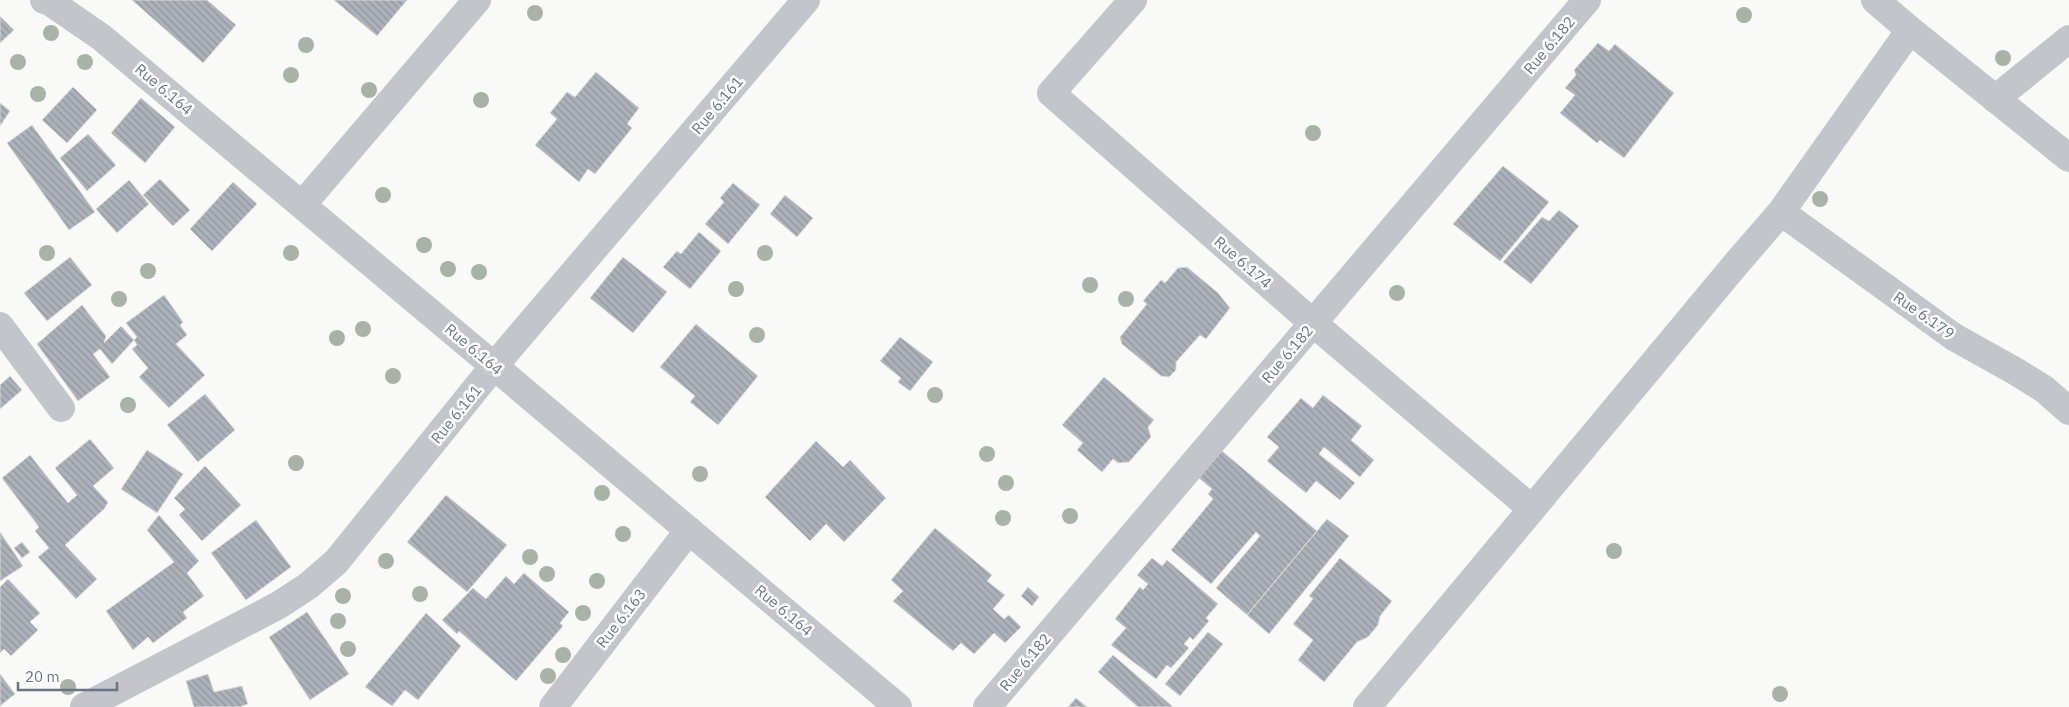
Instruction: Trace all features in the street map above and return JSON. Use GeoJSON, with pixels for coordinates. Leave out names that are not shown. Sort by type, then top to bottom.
{"type":"FeatureCollection","features":[{"type":"Feature","properties":{"kind":"street"},"geometry":{"type":"LineString","coordinates":[[302,205],[477,0]]}},
{"type":"Feature","properties":{"kind":"street","name":"Rue 6.161"},"geometry":{"type":"LineString","coordinates":[[84,707],[279,605],[308,586],[336,562],[494,366],[806,0]]}},
{"type":"Feature","properties":{"kind":"street","name":"Rue 6.174"},"geometry":{"type":"LineString","coordinates":[[1133,0],[1051,93],[1313,323],[1532,509]]}},
{"type":"Feature","properties":{"kind":"street","name":"Rue 6.182"},"geometry":{"type":"LineString","coordinates":[[987,707],[1586,0]]}},
{"type":"Feature","properties":{"kind":"street"},"geometry":{"type":"LineString","coordinates":[[1875,0],[2069,158]]}},
{"type":"Feature","properties":{"kind":"street","name":"Rue 6.164"},"geometry":{"type":"LineString","coordinates":[[49,1],[101,37],[898,707]]}},
{"type":"Feature","properties":{"kind":"street"},"geometry":{"type":"LineString","coordinates":[[1367,707],[1781,212],[1910,30]]}},
{"type":"Feature","properties":{"kind":"street"},"geometry":{"type":"LineString","coordinates":[[1995,99],[2069,39]]}},
{"type":"Feature","properties":{"kind":"street","name":"Rue 6.179"},"geometry":{"type":"LineString","coordinates":[[1781,212],[1954,337],[2044,389],[2069,411]]}},
{"type":"Feature","properties":{"kind":"street"},"geometry":{"type":"LineString","coordinates":[[0,326],[61,408]]}},
{"type":"Feature","properties":{"kind":"street","name":"Rue 6.163"},"geometry":{"type":"LineString","coordinates":[[553,707],[689,530]]}},
{"type":"Feature","properties":{"kind":"building"},"geometry":{"type":"Polygon","coordinates":[[[132,0],[207,0],[236,25],[203,63],[132,0]]]}},
{"type":"Feature","properties":{"kind":"building"},"geometry":{"type":"Polygon","coordinates":[[[334,0],[407,0],[377,36],[334,0]]]}},
{"type":"Feature","properties":{"kind":"building"},"geometry":{"type":"Polygon","coordinates":[[[0,16],[14,30],[0,43],[0,16]]]}},
{"type":"Feature","properties":{"kind":"building"},"geometry":{"type":"Polygon","coordinates":[[[1598,43],[1609,51],[1615,44],[1674,93],[1624,158],[1600,140],[1597,143],[1560,113],[1575,95],[1565,88],[1576,75],[1574,70],[1598,43]]]}},
{"type":"Feature","properties":{"kind":"building"},"geometry":{"type":"Polygon","coordinates":[[[596,72],[639,108],[627,124],[632,128],[595,174],[588,169],[579,182],[535,145],[557,119],[550,113],[567,92],[575,97],[596,72]]]}},
{"type":"Feature","properties":{"kind":"building"},"geometry":{"type":"Polygon","coordinates":[[[73,87],[97,110],[67,143],[42,120],[73,87]]]}},
{"type":"Feature","properties":{"kind":"building"},"geometry":{"type":"Polygon","coordinates":[[[141,98],[175,127],[145,163],[111,133],[141,98]]]}},
{"type":"Feature","properties":{"kind":"building"},"geometry":{"type":"Polygon","coordinates":[[[0,103],[10,111],[0,126],[0,103]]]}},
{"type":"Feature","properties":{"kind":"building"},"geometry":{"type":"Polygon","coordinates":[[[32,125],[95,212],[69,230],[7,143],[32,125]]]}},
{"type":"Feature","properties":{"kind":"building"},"geometry":{"type":"Polygon","coordinates":[[[88,134],[116,165],[87,191],[60,158],[88,134]]]}},
{"type":"Feature","properties":{"kind":"building"},"geometry":{"type":"Polygon","coordinates":[[[1503,166],[1549,202],[1500,261],[1453,224],[1503,166]]]}},
{"type":"Feature","properties":{"kind":"building"},"geometry":{"type":"Polygon","coordinates":[[[160,179],[190,210],[173,226],[143,195],[160,179]]]}},
{"type":"Feature","properties":{"kind":"building"},"geometry":{"type":"Polygon","coordinates":[[[129,180],[149,204],[117,233],[96,209],[129,180]]]}},
{"type":"Feature","properties":{"kind":"building"},"geometry":{"type":"Polygon","coordinates":[[[233,182],[257,204],[212,251],[190,229],[233,182]]]}},
{"type":"Feature","properties":{"kind":"building"},"geometry":{"type":"Polygon","coordinates":[[[733,183],[760,205],[728,244],[705,224],[724,202],[720,198],[733,183]]]}},
{"type":"Feature","properties":{"kind":"building"},"geometry":{"type":"Polygon","coordinates":[[[785,195],[813,218],[797,237],[770,214],[785,195]]]}},
{"type":"Feature","properties":{"kind":"building"},"geometry":{"type":"Polygon","coordinates":[[[1559,210],[1579,226],[1531,284],[1503,262],[1542,217],[1549,221],[1559,210]]]}},
{"type":"Feature","properties":{"kind":"building"},"geometry":{"type":"Polygon","coordinates":[[[699,232],[721,251],[690,289],[663,267],[677,251],[681,254],[699,232]]]}},
{"type":"Feature","properties":{"kind":"building"},"geometry":{"type":"Polygon","coordinates":[[[70,257],[92,285],[47,321],[24,293],[70,257]]]}},
{"type":"Feature","properties":{"kind":"building"},"geometry":{"type":"Polygon","coordinates":[[[623,257],[667,292],[633,333],[590,298],[623,257]]]}},
{"type":"Feature","properties":{"kind":"building"},"geometry":{"type":"Polygon","coordinates":[[[1187,267],[1218,293],[1230,308],[1206,339],[1200,335],[1176,362],[1176,370],[1169,377],[1161,376],[1122,344],[1120,337],[1147,304],[1143,301],[1161,280],[1165,283],[1178,268],[1187,267]]]}},
{"type":"Feature","properties":{"kind":"building"},"geometry":{"type":"Polygon","coordinates":[[[164,295],[183,322],[180,325],[187,335],[176,344],[205,375],[169,408],[139,377],[148,368],[132,349],[137,345],[134,340],[137,337],[126,323],[164,295]]]}},
{"type":"Feature","properties":{"kind":"building"},"geometry":{"type":"Polygon","coordinates":[[[82,305],[106,336],[104,343],[121,326],[134,340],[112,364],[100,349],[93,354],[110,377],[78,401],[37,344],[82,305]]]}},
{"type":"Feature","properties":{"kind":"building"},"geometry":{"type":"Polygon","coordinates":[[[696,324],[758,376],[718,425],[690,402],[695,396],[660,367],[696,324]]]}},
{"type":"Feature","properties":{"kind":"building"},"geometry":{"type":"Polygon","coordinates":[[[900,337],[933,362],[910,391],[898,382],[901,378],[880,361],[900,337]]]}},
{"type":"Feature","properties":{"kind":"building"},"geometry":{"type":"Polygon","coordinates":[[[10,376],[22,390],[0,409],[0,385],[10,376]]]}},
{"type":"Feature","properties":{"kind":"building"},"geometry":{"type":"Polygon","coordinates":[[[1104,377],[1154,420],[1148,427],[1151,437],[1129,462],[1118,463],[1113,459],[1102,472],[1077,450],[1083,443],[1062,425],[1104,377]]]}},
{"type":"Feature","properties":{"kind":"building"},"geometry":{"type":"Polygon","coordinates":[[[205,394],[235,430],[198,462],[167,425],[205,394]]]}},
{"type":"Feature","properties":{"kind":"building"},"geometry":{"type":"Polygon","coordinates":[[[1323,395],[1362,426],[1351,440],[1374,460],[1360,477],[1324,447],[1319,454],[1355,483],[1340,500],[1316,481],[1306,493],[1267,461],[1279,447],[1267,437],[1301,398],[1313,408],[1323,395]]]}},
{"type":"Feature","properties":{"kind":"building"},"geometry":{"type":"Polygon","coordinates":[[[90,439],[114,468],[93,486],[108,502],[105,508],[65,545],[97,579],[76,599],[38,557],[49,548],[35,531],[39,527],[2,478],[30,455],[68,503],[77,495],[55,468],[90,439]]]}},
{"type":"Feature","properties":{"kind":"building"},"geometry":{"type":"Polygon","coordinates":[[[816,441],[843,467],[850,460],[886,498],[844,542],[826,524],[810,541],[765,497],[816,441]]]}},
{"type":"Feature","properties":{"kind":"building"},"geometry":{"type":"Polygon","coordinates":[[[147,450],[183,474],[157,513],[121,489],[147,450]]]}},
{"type":"Feature","properties":{"kind":"building"},"geometry":{"type":"Polygon","coordinates":[[[1222,451],[1317,531],[1247,615],[1216,588],[1260,536],[1256,532],[1211,584],[1171,550],[1213,499],[1208,494],[1212,489],[1199,478],[1222,451]]]}},
{"type":"Feature","properties":{"kind":"building"},"geometry":{"type":"Polygon","coordinates":[[[205,466],[241,505],[202,541],[179,515],[185,509],[174,498],[205,466]]]}},
{"type":"Feature","properties":{"kind":"building"},"geometry":{"type":"Polygon","coordinates":[[[446,495],[507,545],[467,592],[407,542],[446,495]]]}},
{"type":"Feature","properties":{"kind":"building"},"geometry":{"type":"Polygon","coordinates":[[[159,515],[199,561],[187,573],[204,596],[183,612],[187,618],[153,643],[148,637],[133,650],[106,611],[174,562],[147,530],[159,515]]]}},
{"type":"Feature","properties":{"kind":"building"},"geometry":{"type":"Polygon","coordinates":[[[1327,519],[1349,536],[1269,634],[1247,615],[1327,519]]]}},
{"type":"Feature","properties":{"kind":"building"},"geometry":{"type":"Polygon","coordinates":[[[256,520],[291,567],[246,600],[211,553],[256,520]]]}},
{"type":"Feature","properties":{"kind":"building"},"geometry":{"type":"Polygon","coordinates":[[[935,528],[992,575],[987,581],[1005,595],[993,609],[1004,619],[1009,615],[1021,627],[1005,643],[994,633],[974,654],[961,643],[953,651],[893,601],[903,591],[891,580],[935,528]]]}},
{"type":"Feature","properties":{"kind":"building"},"geometry":{"type":"Polygon","coordinates":[[[0,532],[23,566],[0,581],[0,532]]]}},
{"type":"Feature","properties":{"kind":"building"},"geometry":{"type":"Polygon","coordinates":[[[22,542],[30,552],[22,558],[14,548],[22,542]]]}},
{"type":"Feature","properties":{"kind":"building"},"geometry":{"type":"Polygon","coordinates":[[[1152,558],[1162,566],[1167,560],[1218,604],[1206,618],[1209,621],[1193,640],[1190,637],[1184,644],[1189,648],[1171,668],[1167,665],[1156,679],[1111,645],[1126,628],[1115,619],[1140,587],[1143,590],[1148,584],[1137,575],[1152,558]]]}},
{"type":"Feature","properties":{"kind":"building"},"geometry":{"type":"Polygon","coordinates":[[[1340,558],[1392,601],[1380,616],[1378,625],[1368,637],[1357,642],[1324,682],[1298,660],[1313,640],[1293,624],[1313,599],[1309,596],[1340,558]]]}},
{"type":"Feature","properties":{"kind":"building"},"geometry":{"type":"Polygon","coordinates":[[[524,573],[569,612],[560,623],[563,626],[516,681],[459,631],[457,634],[442,620],[473,588],[486,599],[506,576],[514,584],[524,573]]]}},
{"type":"Feature","properties":{"kind":"building"},"geometry":{"type":"Polygon","coordinates":[[[8,579],[40,613],[30,622],[38,630],[11,656],[4,649],[0,653],[0,587],[8,579]]]}},
{"type":"Feature","properties":{"kind":"building"},"geometry":{"type":"Polygon","coordinates":[[[1028,587],[1039,597],[1032,606],[1021,596],[1028,587]]]}},
{"type":"Feature","properties":{"kind":"building"},"geometry":{"type":"Polygon","coordinates":[[[307,612],[349,674],[310,700],[269,637],[307,612]]]}},
{"type":"Feature","properties":{"kind":"building"},"geometry":{"type":"Polygon","coordinates":[[[426,613],[461,646],[418,700],[405,690],[392,706],[365,687],[426,613]]]}},
{"type":"Feature","properties":{"kind":"building"},"geometry":{"type":"Polygon","coordinates":[[[1208,632],[1223,644],[1180,696],[1165,684],[1208,632]]]}},
{"type":"Feature","properties":{"kind":"building"},"geometry":{"type":"Polygon","coordinates":[[[1113,655],[1172,706],[1138,707],[1098,672],[1113,655]]]}},
{"type":"Feature","properties":{"kind":"building"},"geometry":{"type":"Polygon","coordinates":[[[0,674],[15,694],[0,706],[0,674]]]}},
{"type":"Feature","properties":{"kind":"building"},"geometry":{"type":"Polygon","coordinates":[[[208,674],[214,692],[242,686],[248,704],[239,707],[194,707],[186,681],[208,674]]]}},
{"type":"Feature","properties":{"kind":"building"},"geometry":{"type":"Polygon","coordinates":[[[1076,698],[1087,707],[1068,707],[1076,698]]]}}]}
